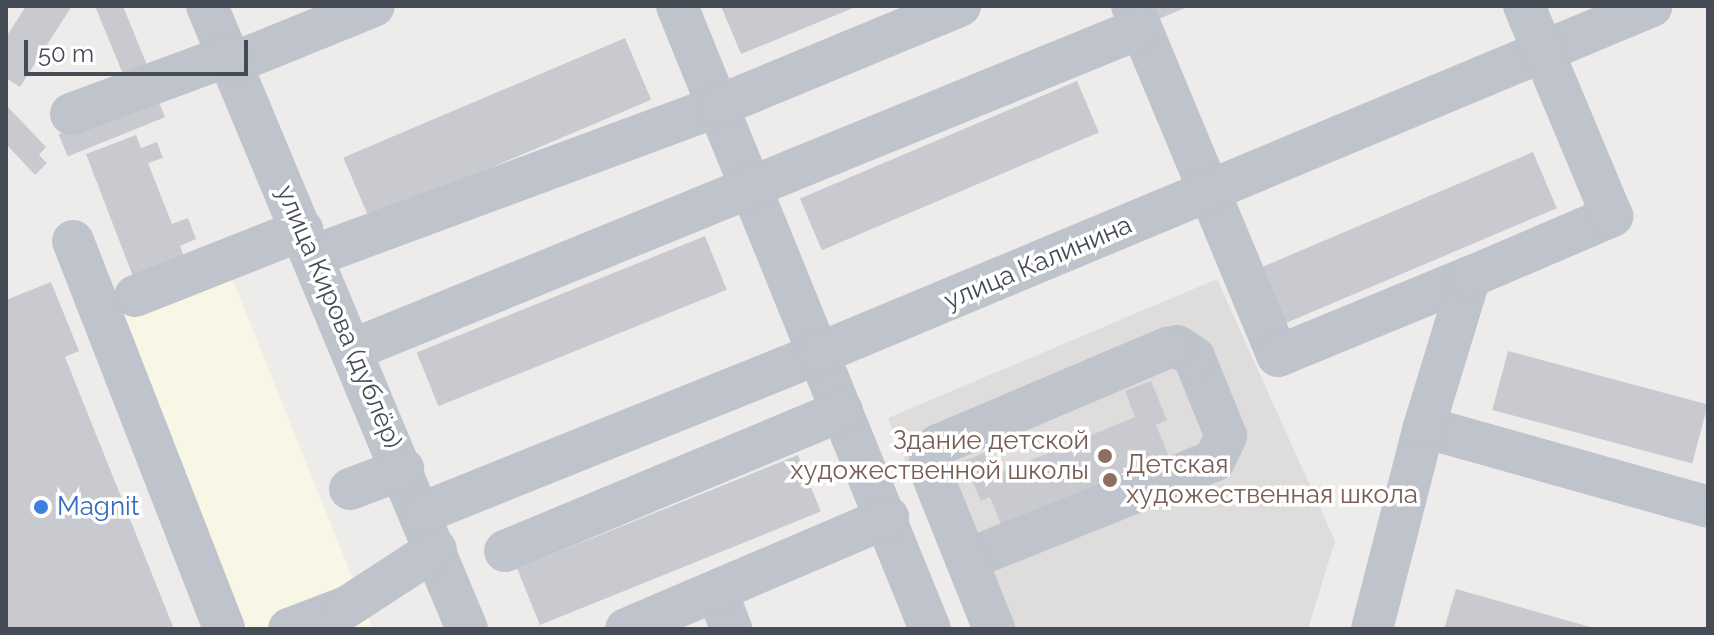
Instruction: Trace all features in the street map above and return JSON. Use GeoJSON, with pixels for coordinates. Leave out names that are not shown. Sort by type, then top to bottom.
{"type":"FeatureCollection","features":[{"type":"Feature","properties":{"kind":"street","name":"улица Кирова (дублёр)"},"geometry":{"type":"LineString","coordinates":[[207,6],[429,531],[467,629]]}},
{"type":"Feature","properties":{"kind":"street"},"geometry":{"type":"LineString","coordinates":[[71,114],[374,6]]}},
{"type":"Feature","properties":{"kind":"street"},"geometry":{"type":"LineString","coordinates":[[677,6],[888,517],[930,629]]}},
{"type":"Feature","properties":{"kind":"street"},"geometry":{"type":"LineString","coordinates":[[135,296],[308,243],[718,106],[960,6]]}},
{"type":"Feature","properties":{"kind":"street"},"geometry":{"type":"LineString","coordinates":[[352,350],[752,189],[1136,17],[1278,356],[1612,216],[1524,6]]}},
{"type":"Feature","properties":{"kind":"street","name":"улица Калинина"},"geometry":{"type":"LineString","coordinates":[[289,629],[347,607],[429,531],[820,353],[1652,6]]}},
{"type":"Feature","properties":{"kind":"street"},"geometry":{"type":"LineString","coordinates":[[73,241],[224,629]]}},
{"type":"Feature","properties":{"kind":"street"},"geometry":{"type":"LineString","coordinates":[[1372,629],[1424,427],[1470,277]]}},
{"type":"Feature","properties":{"kind":"street"},"geometry":{"type":"LineString","coordinates":[[966,560],[1214,461],[1226,436],[1194,357],[1177,346],[1167,348],[938,445],[931,451],[929,467],[966,560],[994,629]]}},
{"type":"Feature","properties":{"kind":"street"},"geometry":{"type":"LineString","coordinates":[[505,551],[842,411]]}},
{"type":"Feature","properties":{"kind":"street"},"geometry":{"type":"LineString","coordinates":[[1424,427],[1708,507]]}},
{"type":"Feature","properties":{"kind":"street"},"geometry":{"type":"LineString","coordinates":[[350,489],[403,469]]}},
{"type":"Feature","properties":{"kind":"street"},"geometry":{"type":"LineString","coordinates":[[626,629],[724,610],[888,517]]}},
{"type":"Feature","properties":{"kind":"shaded area"},"geometry":{"type":"Polygon","coordinates":[[[229,270],[373,629],[246,629],[117,312],[229,270]]]}},
{"type":"Feature","properties":{"kind":"shaded area","name":"Детская художественная школа"},"geometry":{"type":"Polygon","coordinates":[[[1217,279],[1335,541],[1308,629],[971,629],[888,418],[1217,279]]]}},
{"type":"Feature","properties":{"kind":"building"},"geometry":{"type":"Polygon","coordinates":[[[26,6],[72,6],[20,87],[6,78],[6,37],[26,6]]]}},
{"type":"Feature","properties":{"kind":"building"},"geometry":{"type":"Polygon","coordinates":[[[95,6],[123,6],[151,75],[127,84],[95,6]]]}},
{"type":"Feature","properties":{"kind":"building"},"geometry":{"type":"Polygon","coordinates":[[[721,6],[858,6],[741,54],[721,6]]]}},
{"type":"Feature","properties":{"kind":"building"},"geometry":{"type":"Polygon","coordinates":[[[1150,6],[1190,6],[1156,20],[1150,6]]]}},
{"type":"Feature","properties":{"kind":"building"},"geometry":{"type":"Polygon","coordinates":[[[625,38],[651,100],[370,219],[343,158],[625,38]]]}},
{"type":"Feature","properties":{"kind":"building"},"geometry":{"type":"Polygon","coordinates":[[[1077,81],[1099,133],[822,250],[800,199],[1077,81]]]}},
{"type":"Feature","properties":{"kind":"building"},"geometry":{"type":"Polygon","coordinates":[[[156,95],[165,117],[68,157],[59,134],[156,95]]]}},
{"type":"Feature","properties":{"kind":"building"},"geometry":{"type":"Polygon","coordinates":[[[6,105],[46,147],[39,155],[47,163],[35,175],[6,144],[6,105]]]}},
{"type":"Feature","properties":{"kind":"building"},"geometry":{"type":"Polygon","coordinates":[[[136,135],[141,148],[157,142],[163,158],[148,163],[172,224],[188,218],[196,239],[180,246],[188,267],[137,287],[86,154],[136,135]]]}},
{"type":"Feature","properties":{"kind":"building"},"geometry":{"type":"Polygon","coordinates":[[[1533,152],[1557,208],[1281,325],[1257,269],[1533,152]]]}},
{"type":"Feature","properties":{"kind":"building"},"geometry":{"type":"Polygon","coordinates":[[[705,236],[727,290],[438,406],[417,353],[705,236]]]}},
{"type":"Feature","properties":{"kind":"building"},"geometry":{"type":"Polygon","coordinates":[[[51,282],[79,351],[65,357],[174,629],[6,629],[6,300],[51,282]]]}},
{"type":"Feature","properties":{"kind":"building"},"geometry":{"type":"Polygon","coordinates":[[[1508,351],[1708,405],[1692,463],[1492,410],[1508,351]]]}},
{"type":"Feature","properties":{"kind":"building","name":"Здание детской художественной школы"},"geometry":{"type":"Polygon","coordinates":[[[1151,381],[1167,420],[1156,425],[1174,469],[1006,537],[990,497],[981,501],[964,461],[991,450],[1000,473],[1135,417],[1125,391],[1151,381]]]}},
{"type":"Feature","properties":{"kind":"building"},"geometry":{"type":"Polygon","coordinates":[[[798,455],[821,512],[540,625],[517,569],[798,455]]]}},
{"type":"Feature","properties":{"kind":"building"},"geometry":{"type":"Polygon","coordinates":[[[1456,589],[1594,628],[1594,629],[1444,629],[1456,589]]]}},
{"type":"Feature","properties":{"kind":"place","name":"Здание детской художественной школы"},"geometry":{"type":"Point","coordinates":[1105,456]}},
{"type":"Feature","properties":{"kind":"place","name":"Детская художественная школа"},"geometry":{"type":"Point","coordinates":[1110,480]}},
{"type":"Feature","properties":{"kind":"place","name":"Magnit"},"geometry":{"type":"Point","coordinates":[41,507]}}]}
